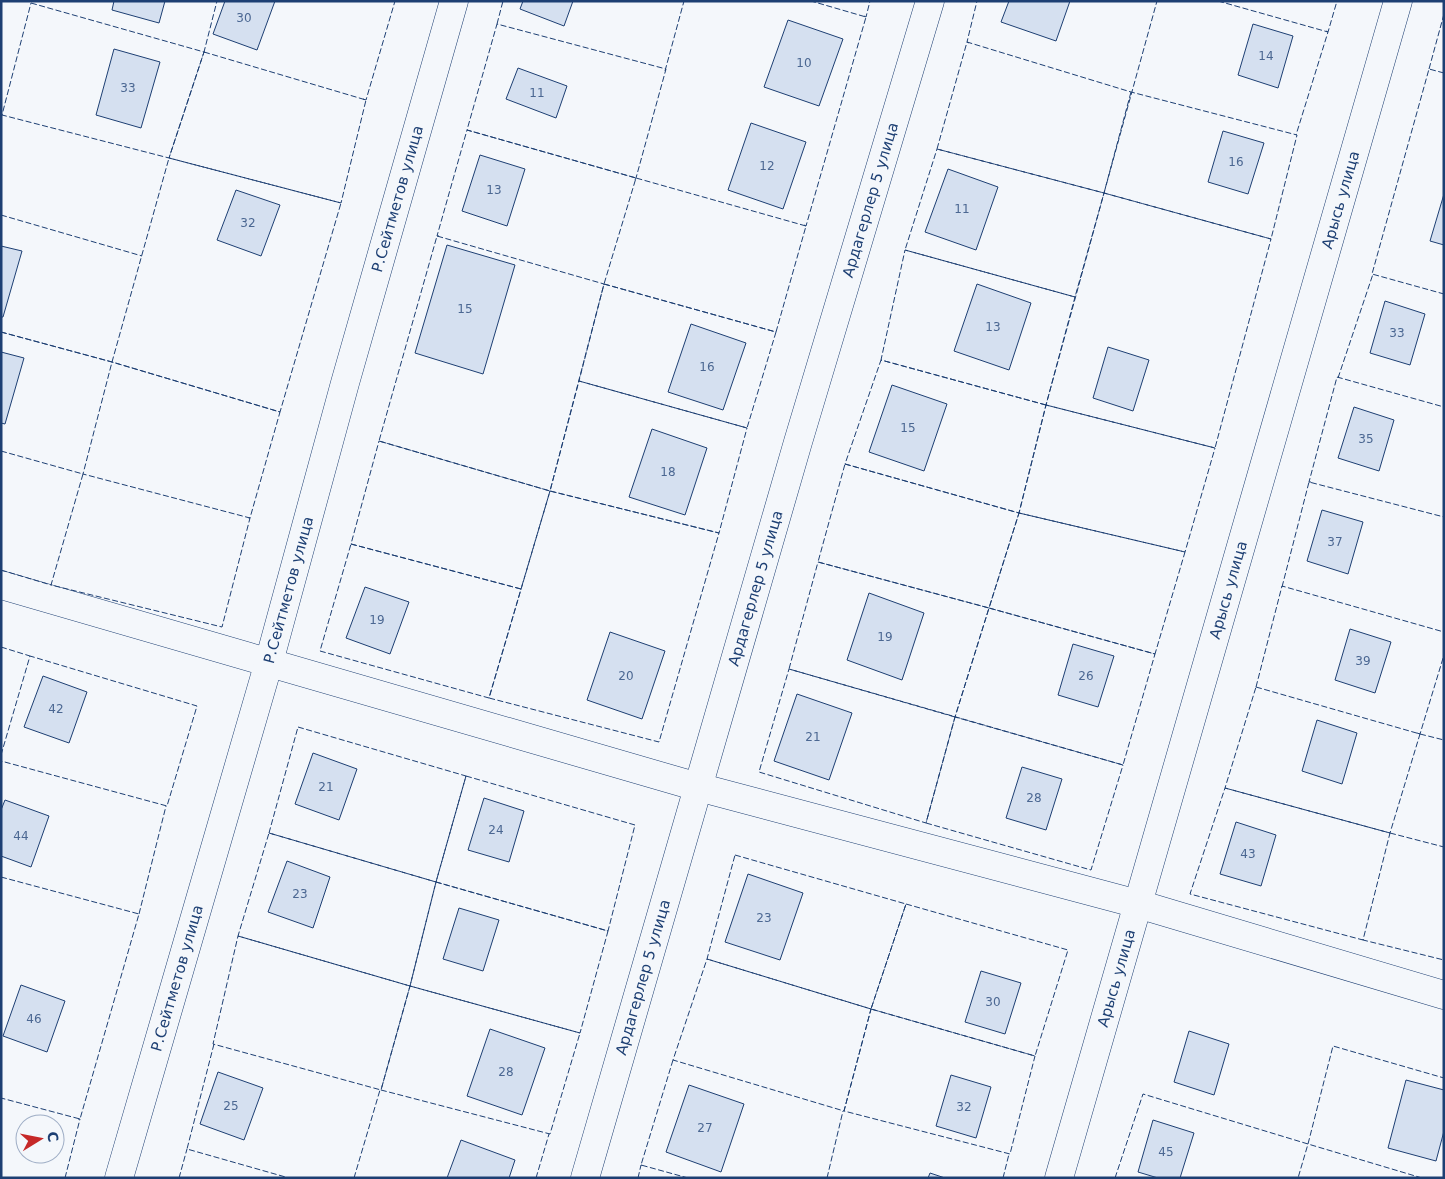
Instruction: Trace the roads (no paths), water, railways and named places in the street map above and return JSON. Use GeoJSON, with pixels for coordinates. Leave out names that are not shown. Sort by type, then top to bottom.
{"type":"FeatureCollection","features":[{"type":"Feature","properties":{"kind":"street","name":"Р.Сейтметов улица"},"geometry":{"type":"LineString","coordinates":[[119,1178],[269,662],[348,374],[454,1]]}},
{"type":"Feature","properties":{"kind":"street","name":"Ардагерлер 5 улица"},"geometry":{"type":"LineString","coordinates":[[585,1178],[798,442],[930,1]]}},
{"type":"Feature","properties":{"kind":"street","name":"Арысь улица"},"geometry":{"type":"LineString","coordinates":[[1059,1178],[1398,1]]}},
{"type":"Feature","properties":{"kind":"street"},"geometry":{"type":"LineString","coordinates":[[1,585],[698,787],[1138,904],[1444,995]]}}]}
